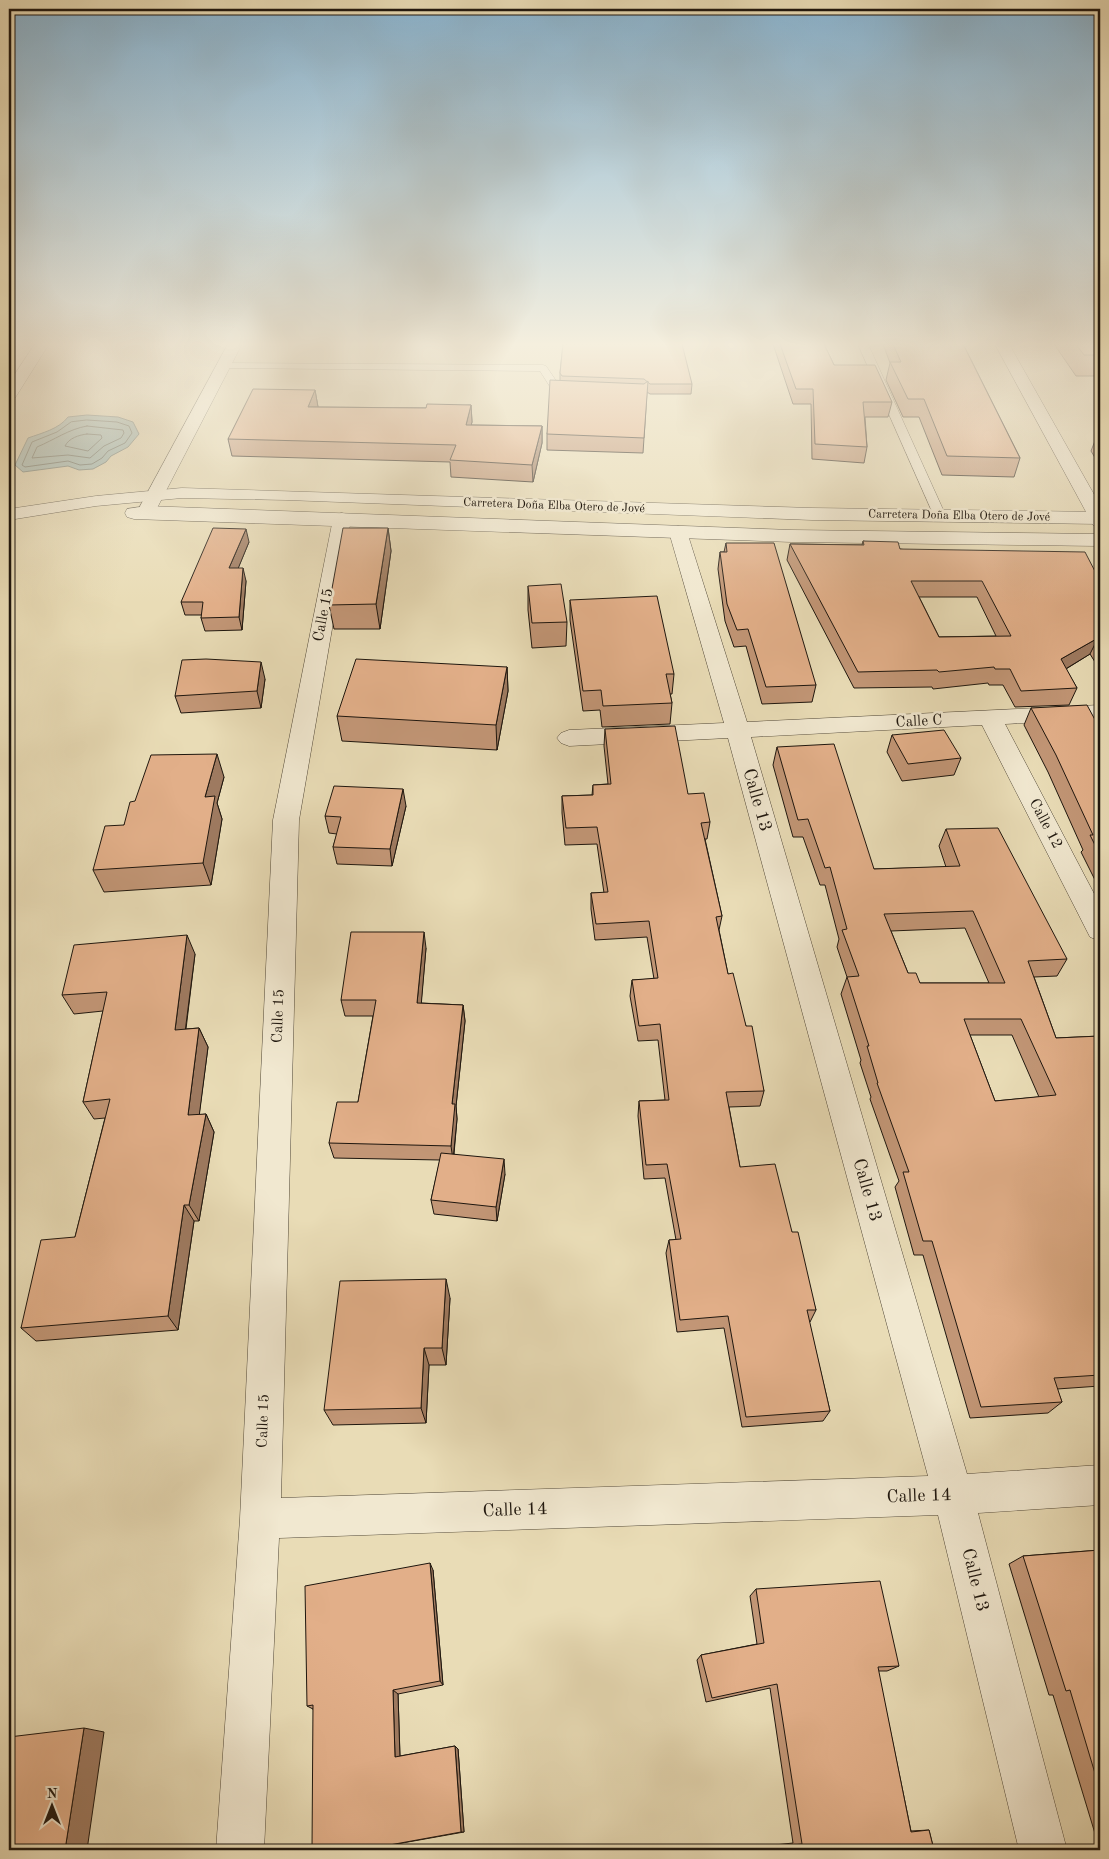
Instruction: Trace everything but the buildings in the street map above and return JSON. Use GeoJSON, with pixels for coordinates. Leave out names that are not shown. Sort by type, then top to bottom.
{"type":"FeatureCollection","features":[{"type":"Feature","properties":{"kind":"street"},"geometry":{"type":"LineString","coordinates":[[146,512],[190,431]]}},
{"type":"Feature","properties":{"kind":"street"},"geometry":{"type":"LineString","coordinates":[[1051,431],[1100,519]]}},
{"type":"Feature","properties":{"kind":"street","name":"Carretera Doña Elba Otero de Jové"},"geometry":{"type":"LineString","coordinates":[[9,515],[157,494],[287,495],[656,509],[1100,519]]}},
{"type":"Feature","properties":{"kind":"street","name":"Carretera Doña Elba Otero de Jové"},"geometry":{"type":"LineString","coordinates":[[9,530],[51,522],[146,512],[792,536],[1100,540]]}},
{"type":"Feature","properties":{"kind":"street","name":"Calle 15"},"geometry":{"type":"LineString","coordinates":[[260,1519],[286,820],[342,519]]}},
{"type":"Feature","properties":{"kind":"street","name":"Calle 13"},"geometry":{"type":"LineString","coordinates":[[678,532],[738,731],[953,1495],[1044,1850]]}},
{"type":"Feature","properties":{"kind":"street","name":"Calle C"},"geometry":{"type":"LineString","coordinates":[[569,738],[1100,712]]}},
{"type":"Feature","properties":{"kind":"street","name":"Calle 12"},"geometry":{"type":"LineString","coordinates":[[990,718],[1100,930]]}},
{"type":"Feature","properties":{"kind":"street","name":"Calle 14"},"geometry":{"type":"LineString","coordinates":[[260,1519],[953,1495],[1100,1485]]}},
{"type":"Feature","properties":{"kind":"street"},"geometry":{"type":"LineString","coordinates":[[240,1850],[260,1519]]}},
{"type":"Feature","properties":{"kind":"lane"},"geometry":{"type":"LineString","coordinates":[[902,431],[940,516]]}},
{"type":"Feature","properties":{"kind":"water"},"geometry":{"type":"Polygon","coordinates":[[[137,431],[139,434],[128,447],[93,469],[79,470],[68,466],[23,472],[15,465],[28,438],[44,432],[137,431]]]}}]}
